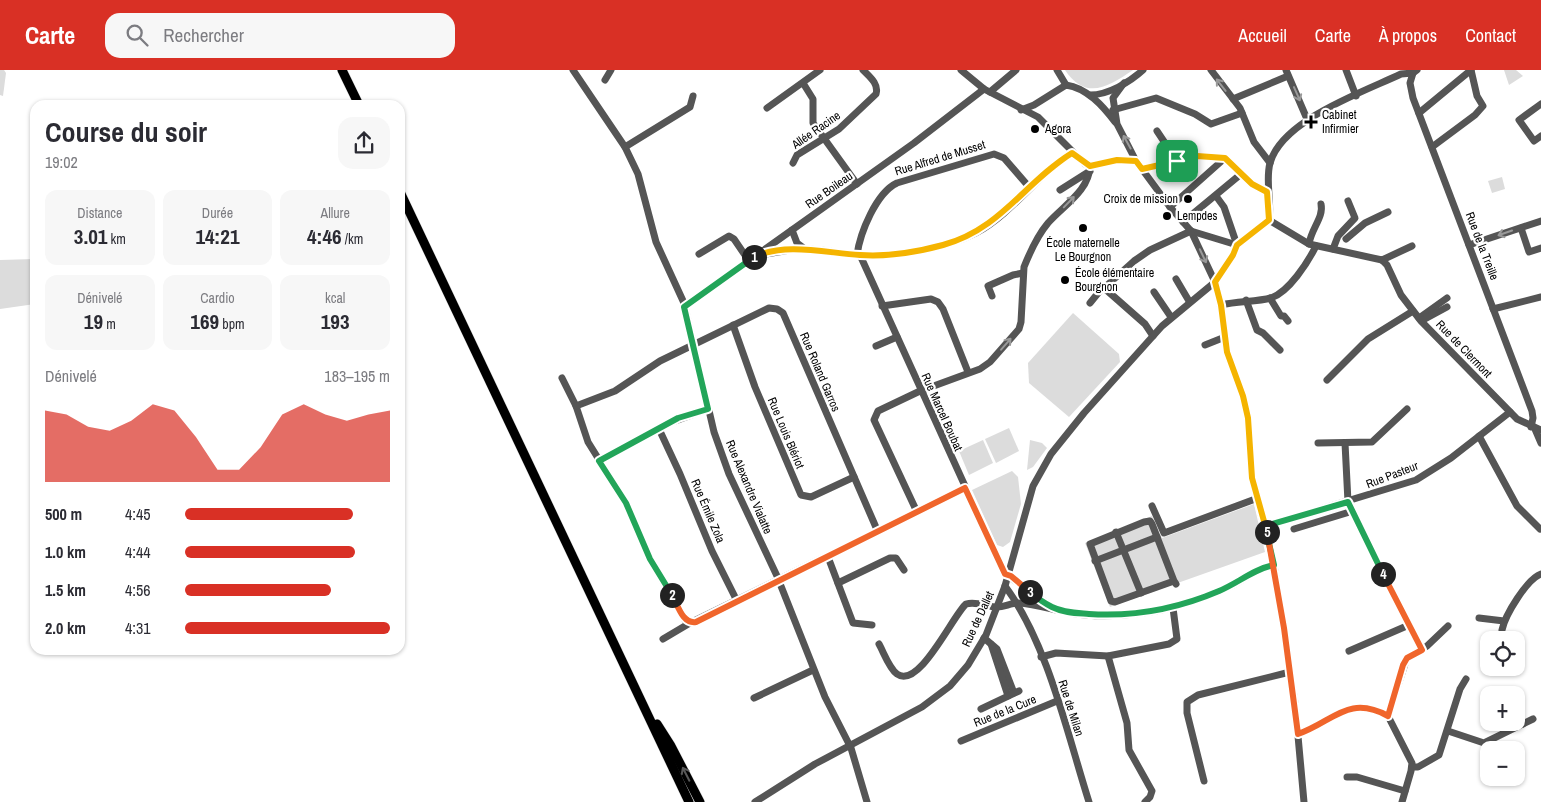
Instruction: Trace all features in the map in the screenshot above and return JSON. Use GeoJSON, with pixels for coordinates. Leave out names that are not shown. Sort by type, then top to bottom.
{"type":"FeatureCollection","features":[{"type":"Feature","properties":{"kind":"main road"},"geometry":{"type":"LineString","coordinates":[[342,70],[357,100]]}},
{"type":"Feature","properties":{"kind":"main road"},"geometry":{"type":"LineString","coordinates":[[405,203],[643,703],[688,802]]}},
{"type":"Feature","properties":{"kind":"main road"},"geometry":{"type":"LineString","coordinates":[[643,703],[672,746],[700,802]]}},
{"type":"Feature","properties":{"kind":"street","name":"Rue Alexandre Vialatte"},"geometry":{"type":"LineString","coordinates":[[573,70],[625,147],[640,179],[656,242],[684,307],[708,409],[729,474],[778,580],[813,670],[849,745],[867,802]]}},
{"type":"Feature","properties":{"kind":"street"},"geometry":{"type":"LineString","coordinates":[[605,80],[611,70]]}},
{"type":"Feature","properties":{"kind":"street"},"geometry":{"type":"LineString","coordinates":[[767,108],[820,70]]}},
{"type":"Feature","properties":{"kind":"street","name":"Allée Racine"},"geometry":{"type":"LineString","coordinates":[[793,163],[797,155],[824,139],[844,124],[876,94],[875,84],[863,70]]}},
{"type":"Feature","properties":{"kind":"street"},"geometry":{"type":"LineString","coordinates":[[961,70],[987,91],[1038,117]]}},
{"type":"Feature","properties":{"kind":"street"},"geometry":{"type":"LineString","coordinates":[[1057,70],[1066,85]]}},
{"type":"Feature","properties":{"kind":"street"},"geometry":{"type":"LineString","coordinates":[[1090,96],[1099,95],[1124,83],[1143,70]]}},
{"type":"Feature","properties":{"kind":"street"},"geometry":{"type":"LineString","coordinates":[[1211,70],[1242,113],[1254,142],[1270,163]]}},
{"type":"Feature","properties":{"kind":"street"},"geometry":{"type":"LineString","coordinates":[[1346,70],[1356,96]]}},
{"type":"Feature","properties":{"kind":"street"},"geometry":{"type":"LineString","coordinates":[[1419,113],[1471,70],[1477,96],[1483,106],[1475,115],[1432,148]]}},
{"type":"Feature","properties":{"kind":"street","name":"Rue Boileau"},"geometry":{"type":"LineString","coordinates":[[684,307],[987,91],[1010,72]]}},
{"type":"Feature","properties":{"kind":"street"},"geometry":{"type":"LineString","coordinates":[[1269,220],[1267,192],[1270,163],[1278,148],[1291,131],[1307,119],[1401,74],[1415,72]]}},
{"type":"Feature","properties":{"kind":"street","name":"Rue de la Treille"},"geometry":{"type":"LineString","coordinates":[[1415,72],[1410,83],[1419,113],[1532,411],[1536,429]]}},
{"type":"Feature","properties":{"kind":"street"},"geometry":{"type":"LineString","coordinates":[[1233,99],[1287,73],[1307,119]]}},
{"type":"Feature","properties":{"kind":"street"},"geometry":{"type":"LineString","coordinates":[[803,83],[813,99],[811,120],[857,184]]}},
{"type":"Feature","properties":{"kind":"street"},"geometry":{"type":"LineString","coordinates":[[1124,83],[1115,93],[1113,110],[1117,124],[1136,161],[1170,207],[1191,231],[1215,282],[1221,305],[1227,352],[1247,410],[1250,428],[1252,478],[1274,565],[1298,734],[1304,802]]}},
{"type":"Feature","properties":{"kind":"street"},"geometry":{"type":"LineString","coordinates":[[1021,110],[1034,106],[1066,85],[1074,86],[1090,96],[1117,124]]}},
{"type":"Feature","properties":{"kind":"street"},"geometry":{"type":"LineString","coordinates":[[625,147],[690,107],[692,96]]}},
{"type":"Feature","properties":{"kind":"street"},"geometry":{"type":"LineString","coordinates":[[1113,110],[1131,103],[1160,99],[1195,114],[1211,124],[1242,113]]}},
{"type":"Feature","properties":{"kind":"street"},"geometry":{"type":"LineString","coordinates":[[1541,104],[1519,120],[1534,141],[1541,136]]}},
{"type":"Feature","properties":{"kind":"street"},"geometry":{"type":"LineString","coordinates":[[1034,106],[1038,117],[1072,153],[1090,168]]}},
{"type":"Feature","properties":{"kind":"street"},"geometry":{"type":"LineString","coordinates":[[1157,131],[1177,161]]}},
{"type":"Feature","properties":{"kind":"street"},"geometry":{"type":"LineString","coordinates":[[757,256],[805,249],[859,255],[905,252],[935,247],[965,238],[986,226],[1034,183],[1072,153]]}},
{"type":"Feature","properties":{"kind":"street","name":"Rue Alfred de Musset"},"geometry":{"type":"LineString","coordinates":[[859,255],[875,203],[888,188],[897,183],[994,154],[1004,158],[1030,188]]}},
{"type":"Feature","properties":{"kind":"street"},"geometry":{"type":"LineString","coordinates":[[1142,169],[1197,156],[1225,158],[1252,184],[1267,192]]}},
{"type":"Feature","properties":{"kind":"street"},"geometry":{"type":"LineString","coordinates":[[1170,207],[1225,158]]}},
{"type":"Feature","properties":{"kind":"street"},"geometry":{"type":"LineString","coordinates":[[1060,190],[1090,168],[1117,160],[1136,161]]}},
{"type":"Feature","properties":{"kind":"street"},"geometry":{"type":"LineString","coordinates":[[916,512],[874,420],[878,411],[920,391],[986,366],[1019,329],[1023,312],[1023,273],[1027,259],[1041,233],[1086,184],[1090,168]]}},
{"type":"Feature","properties":{"kind":"street"},"geometry":{"type":"LineString","coordinates":[[1183,222],[1216,196],[1240,173]]}},
{"type":"Feature","properties":{"kind":"street"},"geometry":{"type":"LineString","coordinates":[[1216,196],[1224,207],[1237,245]]}},
{"type":"Feature","properties":{"kind":"street"},"geometry":{"type":"LineString","coordinates":[[1333,249],[1338,236],[1355,218],[1348,201]]}},
{"type":"Feature","properties":{"kind":"street"},"geometry":{"type":"LineString","coordinates":[[1221,305],[1270,298],[1286,290],[1312,245],[1314,227],[1322,214],[1322,204]]}},
{"type":"Feature","properties":{"kind":"street"},"geometry":{"type":"LineString","coordinates":[[1333,249],[1365,223],[1388,212]]}},
{"type":"Feature","properties":{"kind":"street"},"geometry":{"type":"LineString","coordinates":[[1215,282],[1233,255],[1237,245],[1269,220]]}},
{"type":"Feature","properties":{"kind":"street"},"geometry":{"type":"LineString","coordinates":[[1269,220],[1312,245],[1382,260],[1412,246]]}},
{"type":"Feature","properties":{"kind":"street"},"geometry":{"type":"LineString","coordinates":[[1470,245],[1541,221]]}},
{"type":"Feature","properties":{"kind":"street"},"geometry":{"type":"LineString","coordinates":[[1520,228],[1529,252],[1541,248]]}},
{"type":"Feature","properties":{"kind":"street"},"geometry":{"type":"LineString","coordinates":[[792,230],[797,243],[805,249]]}},
{"type":"Feature","properties":{"kind":"street"},"geometry":{"type":"LineString","coordinates":[[1090,303],[1103,287],[1145,254],[1160,244],[1191,231],[1237,245]]}},
{"type":"Feature","properties":{"kind":"street"},"geometry":{"type":"LineString","coordinates":[[699,254],[729,236],[734,239],[749,261]]}},
{"type":"Feature","properties":{"kind":"street"},"geometry":{"type":"LineString","coordinates":[[779,240],[779,246],[783,251]]}},
{"type":"Feature","properties":{"kind":"street","name":"Rue Marcel Boubat"},"geometry":{"type":"LineString","coordinates":[[859,255],[1005,574],[1053,608]]}},
{"type":"Feature","properties":{"kind":"street","name":"Rue de Clermont"},"geometry":{"type":"LineString","coordinates":[[1382,260],[1387,265],[1401,295],[1420,320],[1510,412],[1536,429]]}},
{"type":"Feature","properties":{"kind":"street"},"geometry":{"type":"LineString","coordinates":[[992,296],[988,286],[1023,273]]}},
{"type":"Feature","properties":{"kind":"street"},"geometry":{"type":"LineString","coordinates":[[1176,279],[1189,301]]}},
{"type":"Feature","properties":{"kind":"street","name":"Rue de Dallet"},"geometry":{"type":"LineString","coordinates":[[755,802],[849,745],[908,715],[937,697],[950,686],[968,665],[984,638],[998,608],[1033,486],[1051,454],[1084,413],[1171,317],[1215,282]]}},
{"type":"Feature","properties":{"kind":"street"},"geometry":{"type":"LineString","coordinates":[[1104,288],[1145,324],[1153,336]]}},
{"type":"Feature","properties":{"kind":"street"},"geometry":{"type":"LineString","coordinates":[[1154,292],[1171,317]]}},
{"type":"Feature","properties":{"kind":"street"},"geometry":{"type":"LineString","coordinates":[[1494,310],[1541,297]]}},
{"type":"Feature","properties":{"kind":"street"},"geometry":{"type":"LineString","coordinates":[[1270,298],[1281,316],[1284,316],[1288,321]]}},
{"type":"Feature","properties":{"kind":"street"},"geometry":{"type":"LineString","coordinates":[[1420,320],[1446,298]]}},
{"type":"Feature","properties":{"kind":"street"},"geometry":{"type":"LineString","coordinates":[[882,306],[927,299],[938,302],[968,372]]}},
{"type":"Feature","properties":{"kind":"street"},"geometry":{"type":"LineString","coordinates":[[1246,300],[1257,330],[1263,333],[1280,350]]}},
{"type":"Feature","properties":{"kind":"street"},"geometry":{"type":"LineString","coordinates":[[1420,320],[1447,307]]}},
{"type":"Feature","properties":{"kind":"street","name":"Rue Roland Garros"},"geometry":{"type":"LineString","coordinates":[[576,406],[615,391],[660,361],[733,325],[770,308],[777,308],[783,313],[878,532]]}},
{"type":"Feature","properties":{"kind":"street"},"geometry":{"type":"LineString","coordinates":[[1327,380],[1368,339],[1413,311]]}},
{"type":"Feature","properties":{"kind":"street","name":"Rue Louis Blériot"},"geometry":{"type":"LineString","coordinates":[[733,325],[755,388],[801,495],[811,497],[854,478]]}},
{"type":"Feature","properties":{"kind":"street"},"geometry":{"type":"LineString","coordinates":[[1205,345],[1225,337]]}},
{"type":"Feature","properties":{"kind":"street"},"geometry":{"type":"LineString","coordinates":[[876,346],[896,338]]}},
{"type":"Feature","properties":{"kind":"street"},"geometry":{"type":"LineString","coordinates":[[562,378],[576,406],[584,436],[626,503],[650,559],[685,620],[690,622]]}},
{"type":"Feature","properties":{"kind":"street"},"geometry":{"type":"LineString","coordinates":[[599,461],[678,418],[708,409]]}},
{"type":"Feature","properties":{"kind":"street"},"geometry":{"type":"LineString","coordinates":[[1318,443],[1372,442],[1407,409]]}},
{"type":"Feature","properties":{"kind":"street","name":"Rue Pasteur"},"geometry":{"type":"LineString","coordinates":[[1265,526],[1397,487],[1422,476],[1451,458],[1510,412]]}},
{"type":"Feature","properties":{"kind":"street","name":"Rue Émile Zola"},"geometry":{"type":"LineString","coordinates":[[659,429],[712,551],[737,600]]}},
{"type":"Feature","properties":{"kind":"street"},"geometry":{"type":"LineString","coordinates":[[1536,429],[1541,443]]}},
{"type":"Feature","properties":{"kind":"street"},"geometry":{"type":"LineString","coordinates":[[1479,436],[1517,506],[1540,529]]}},
{"type":"Feature","properties":{"kind":"street"},"geometry":{"type":"LineString","coordinates":[[1345,443],[1348,502],[1422,650]]}},
{"type":"Feature","properties":{"kind":"street"},"geometry":{"type":"LineString","coordinates":[[663,639],[690,622],[828,557],[965,488]]}},
{"type":"Feature","properties":{"kind":"street"},"geometry":{"type":"LineString","coordinates":[[1152,506],[1164,533],[1258,498]]}},
{"type":"Feature","properties":{"kind":"street"},"geometry":{"type":"LineString","coordinates":[[1294,529],[1353,512]]}},
{"type":"Feature","properties":{"kind":"street"},"geometry":{"type":"LineString","coordinates":[[1150,521],[1157,537],[1175,583],[1115,602],[1111,601],[1090,544],[1116,532],[1150,521]]}},
{"type":"Feature","properties":{"kind":"street"},"geometry":{"type":"LineString","coordinates":[[1116,532],[1141,593]]}},
{"type":"Feature","properties":{"kind":"street"},"geometry":{"type":"LineString","coordinates":[[1096,561],[1157,537]]}},
{"type":"Feature","properties":{"kind":"street"},"geometry":{"type":"LineString","coordinates":[[828,557],[853,623],[872,625]]}},
{"type":"Feature","properties":{"kind":"street"},"geometry":{"type":"LineString","coordinates":[[838,583],[890,558],[896,558],[904,570]]}},
{"type":"Feature","properties":{"kind":"street"},"geometry":{"type":"LineString","coordinates":[[878,644],[895,673],[902,676],[923,665],[966,604],[975,603],[998,608],[1023,605],[1053,608],[1070,613],[1108,615],[1141,613],[1173,608],[1221,591],[1263,568],[1274,565]]}},
{"type":"Feature","properties":{"kind":"street"},"geometry":{"type":"LineString","coordinates":[[1502,630],[1504,621],[1514,604],[1534,578],[1541,574]]}},
{"type":"Feature","properties":{"kind":"street","name":"Rue de Milan"},"geometry":{"type":"LineString","coordinates":[[1005,586],[1023,605],[1058,701],[1089,802]]}},
{"type":"Feature","properties":{"kind":"street"},"geometry":{"type":"LineString","coordinates":[[1023,605],[1028,591]]}},
{"type":"Feature","properties":{"kind":"street"},"geometry":{"type":"LineString","coordinates":[[1041,657],[1056,653],[1108,656],[1174,642],[1178,634],[1173,608]]}},
{"type":"Feature","properties":{"kind":"street"},"geometry":{"type":"LineString","coordinates":[[1479,618],[1504,621]]}},
{"type":"Feature","properties":{"kind":"street"},"geometry":{"type":"LineString","coordinates":[[1349,651],[1409,625]]}},
{"type":"Feature","properties":{"kind":"street"},"geometry":{"type":"LineString","coordinates":[[1402,802],[1412,767],[1388,716],[1403,665],[1407,658],[1422,650],[1448,626]]}},
{"type":"Feature","properties":{"kind":"street"},"geometry":{"type":"LineString","coordinates":[[981,709],[1014,693],[991,644],[984,638]]}},
{"type":"Feature","properties":{"kind":"street"},"geometry":{"type":"LineString","coordinates":[[1108,656],[1127,723],[1129,750],[1150,787],[1150,797],[1145,802]]}},
{"type":"Feature","properties":{"kind":"street"},"geometry":{"type":"LineString","coordinates":[[754,698],[813,670]]}},
{"type":"Feature","properties":{"kind":"street"},"geometry":{"type":"LineString","coordinates":[[1204,781],[1187,713],[1187,702],[1198,695],[1290,672]]}},
{"type":"Feature","properties":{"kind":"street"},"geometry":{"type":"LineString","coordinates":[[1412,767],[1418,767],[1439,755],[1460,689],[1466,679]]}},
{"type":"Feature","properties":{"kind":"street","name":"Rue de la Cure"},"geometry":{"type":"LineString","coordinates":[[961,741],[1058,701]]}},
{"type":"Feature","properties":{"kind":"street"},"geometry":{"type":"LineString","coordinates":[[1298,734],[1352,707],[1362,707],[1388,716]]}},
{"type":"Feature","properties":{"kind":"street"},"geometry":{"type":"LineString","coordinates":[[1525,723],[1533,719]]}},
{"type":"Feature","properties":{"kind":"street"},"geometry":{"type":"LineString","coordinates":[[1448,731],[1484,743],[1509,731]]}},
{"type":"Feature","properties":{"kind":"street"},"geometry":{"type":"LineString","coordinates":[[1347,777],[1357,777],[1406,791]]}},
{"type":"Feature","properties":{"kind":"shaded area"},"geometry":{"type":"Polygon","coordinates":[[[0,70],[4,70],[6,73],[3,96],[0,95],[0,70]]]}},
{"type":"Feature","properties":{"kind":"shaded area"},"geometry":{"type":"Polygon","coordinates":[[[1065,70],[1133,70],[1106,86],[1089,88],[1073,80],[1065,70]]]}},
{"type":"Feature","properties":{"kind":"shaded area"},"geometry":{"type":"Polygon","coordinates":[[[1504,70],[1516,70],[1523,76],[1509,85],[1504,70]]]}},
{"type":"Feature","properties":{"kind":"shaded area"},"geometry":{"type":"Polygon","coordinates":[[[1502,177],[1505,189],[1492,193],[1488,181],[1502,177]]]}},
{"type":"Feature","properties":{"kind":"shaded area"},"geometry":{"type":"Polygon","coordinates":[[[30,259],[30,305],[0,309],[0,260],[30,259]]]}},
{"type":"Feature","properties":{"kind":"shaded area"},"geometry":{"type":"Polygon","coordinates":[[[1073,313],[1119,354],[1120,362],[1069,417],[1029,383],[1028,363],[1073,313]]]}},
{"type":"Feature","properties":{"kind":"shaded area"},"geometry":{"type":"Polygon","coordinates":[[[1009,428],[1019,451],[996,463],[985,439],[1009,428]]]}},
{"type":"Feature","properties":{"kind":"shaded area"},"geometry":{"type":"Polygon","coordinates":[[[983,440],[993,463],[969,475],[959,451],[983,440]]]}},
{"type":"Feature","properties":{"kind":"shaded area"},"geometry":{"type":"Polygon","coordinates":[[[1030,440],[1042,443],[1047,448],[1033,467],[1027,470],[1030,440]]]}},
{"type":"Feature","properties":{"kind":"shaded area"},"geometry":{"type":"Polygon","coordinates":[[[1012,471],[1018,477],[1021,504],[1010,542],[1003,547],[997,545],[972,490],[1012,471]]]}},
{"type":"Feature","properties":{"kind":"shaded area"},"geometry":{"type":"Polygon","coordinates":[[[1254,504],[1265,552],[1110,607],[1085,543],[1152,516],[1162,538],[1254,504]]]}},
{"type":"Feature","properties":{"kind":"place","name":"Cabinet Infirmier"},"geometry":{"type":"Point","coordinates":[1311,122]}},
{"type":"Feature","properties":{"kind":"place","name":"Agora"},"geometry":{"type":"Point","coordinates":[1035,129]}},
{"type":"Feature","properties":{"kind":"place","name":"Croix de mission"},"geometry":{"type":"Point","coordinates":[1188,199]}},
{"type":"Feature","properties":{"kind":"place","name":"Lempdes"},"geometry":{"type":"Point","coordinates":[1167,216]}},
{"type":"Feature","properties":{"kind":"place","name":"École maternelle Le Bourgnon"},"geometry":{"type":"Point","coordinates":[1083,228]}},
{"type":"Feature","properties":{"kind":"place","name":"École élémentaire Bourgnon"},"geometry":{"type":"Point","coordinates":[1065,280]}},
{"type":"Feature","properties":{"kind":"route"},"geometry":{"type":"LineString","coordinates":[[1177,161],[1142,169],[1136,161],[1117,160],[1090,166],[1072,153],[1034,183],[986,226],[965,238],[928,248],[874,255],[805,249],[757,256],[684,307],[708,409],[678,418],[599,461],[626,503],[638,528],[646,552],[685,620],[696,622],[965,488],[1005,574],[1011,576],[1042,602],[1053,608],[1070,613],[1108,615],[1141,613],[1173,608],[1221,591],[1267,566],[1274,565],[1265,526],[1348,502],[1422,650],[1407,658],[1403,665],[1388,716],[1356,706],[1298,734],[1274,565],[1252,478],[1250,428],[1243,396],[1227,352],[1224,320],[1215,282],[1228,264],[1237,245],[1264,226],[1269,220],[1267,192],[1252,184],[1225,158],[1197,156],[1177,161]]}}]}
